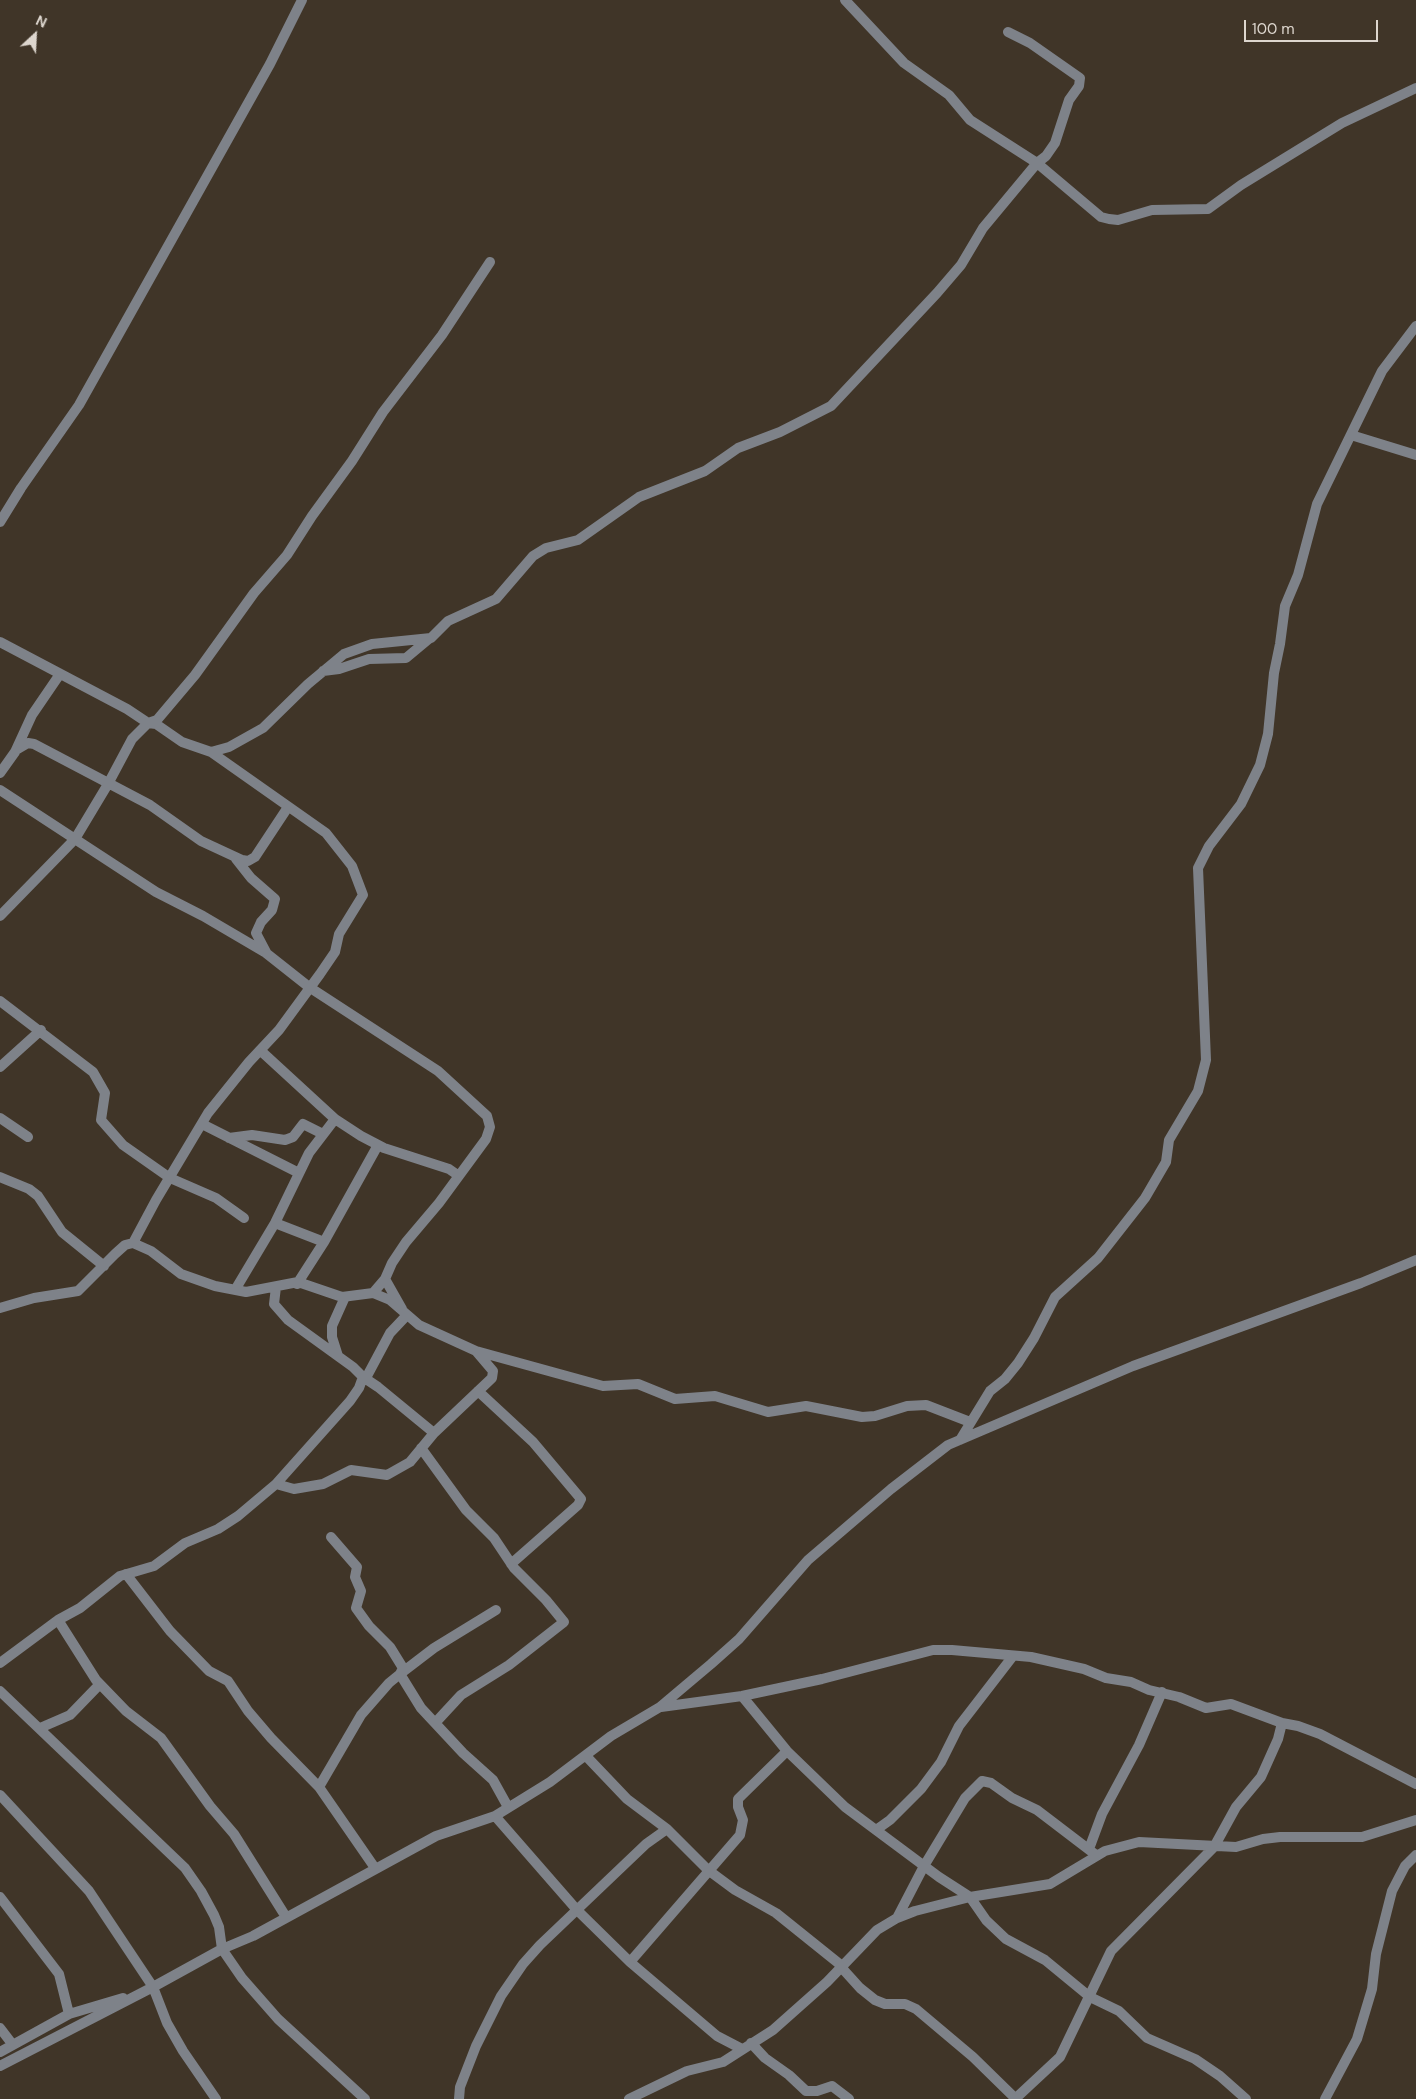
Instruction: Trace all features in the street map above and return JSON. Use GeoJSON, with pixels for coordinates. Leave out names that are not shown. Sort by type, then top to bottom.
{"type":"FeatureCollection","features":[{"type":"Feature","properties":{"kind":"street"},"geometry":{"type":"LineString","coordinates":[[0,522],[21,488],[79,405],[270,64],[302,0]]}},
{"type":"Feature","properties":{"kind":"street"},"geometry":{"type":"LineString","coordinates":[[845,0],[904,63],[949,95],[970,120],[1037,163],[1104,218],[1118,220],[1152,210],[1208,210],[1241,185],[1342,123],[1416,88]]}},
{"type":"Feature","properties":{"kind":"street"},"geometry":{"type":"LineString","coordinates":[[323,671],[339,669],[369,659],[406,658],[431,638],[448,621],[496,598],[532,556],[546,548],[578,540],[639,497],[696,475],[738,448],[780,432],[832,406],[943,286],[960,265],[984,228],[1055,143],[1069,100],[1079,86],[1080,78],[1030,43],[1008,32]]}},
{"type":"Feature","properties":{"kind":"street"},"geometry":{"type":"LineString","coordinates":[[2,913],[74,839],[108,784],[132,739],[148,723],[157,720],[174,703],[254,593],[286,556],[352,461],[383,412],[442,335],[490,262]]}},
{"type":"Feature","properties":{"kind":"street"},"geometry":{"type":"LineString","coordinates":[[960,1440],[990,1391],[1005,1379],[1018,1363],[1034,1338],[1055,1297],[1098,1258],[1144,1198],[1166,1162],[1169,1140],[1198,1091],[1206,1060],[1198,868],[1209,846],[1241,804],[1260,765],[1268,734],[1274,673],[1285,606],[1298,575],[1317,504],[1382,371],[1416,326]]}},
{"type":"Feature","properties":{"kind":"street"},"geometry":{"type":"LineString","coordinates":[[1350,435],[1416,455]]}},
{"type":"Feature","properties":{"kind":"street"},"geometry":{"type":"LineString","coordinates":[[211,752],[229,747],[263,728],[323,671],[344,654],[363,646],[431,638]]}},
{"type":"Feature","properties":{"kind":"street"},"geometry":{"type":"LineString","coordinates":[[0,642],[127,709],[148,723],[156,724],[182,742],[211,752],[266,789],[288,807],[326,833],[337,844],[352,866],[363,891],[361,899],[339,934],[335,952],[290,1016],[261,1052],[235,1079],[202,1124],[133,1243]]}},
{"type":"Feature","properties":{"kind":"street"},"geometry":{"type":"LineString","coordinates":[[0,773],[16,750],[32,715],[60,674]]}},
{"type":"Feature","properties":{"kind":"street"},"geometry":{"type":"LineString","coordinates":[[16,750],[28,743],[32,744],[165,814],[203,843],[236,859],[248,861],[255,858],[288,807]]}},
{"type":"Feature","properties":{"kind":"street"},"geometry":{"type":"LineString","coordinates":[[0,790],[156,892],[203,916],[234,936],[266,953],[309,987],[438,1071],[487,1116],[490,1127],[486,1139],[406,1242],[392,1263],[385,1279],[373,1293]]}},
{"type":"Feature","properties":{"kind":"street"},"geometry":{"type":"LineString","coordinates":[[236,859],[251,878],[275,899],[272,910],[261,922],[256,933],[266,953]]}},
{"type":"Feature","properties":{"kind":"street"},"geometry":{"type":"LineString","coordinates":[[0,1001],[93,1072],[102,1084],[105,1093],[100,1118],[102,1124],[123,1145],[170,1178],[216,1198],[244,1218]]}},
{"type":"Feature","properties":{"kind":"street"},"geometry":{"type":"LineString","coordinates":[[0,1067],[40,1030]]}},
{"type":"Feature","properties":{"kind":"street"},"geometry":{"type":"LineString","coordinates":[[261,1052],[335,1119],[378,1145],[449,1169],[459,1176]]}},
{"type":"Feature","properties":{"kind":"street"},"geometry":{"type":"LineString","coordinates":[[0,1118],[28,1137]]}},
{"type":"Feature","properties":{"kind":"street"},"geometry":{"type":"LineString","coordinates":[[236,1290],[275,1222],[299,1173],[323,1134],[335,1119]]}},
{"type":"Feature","properties":{"kind":"street"},"geometry":{"type":"LineString","coordinates":[[202,1124],[299,1173]]}},
{"type":"Feature","properties":{"kind":"street"},"geometry":{"type":"LineString","coordinates":[[230,1138],[252,1135],[285,1140],[293,1137],[303,1124],[323,1134]]}},
{"type":"Feature","properties":{"kind":"street"},"geometry":{"type":"LineString","coordinates":[[297,1284],[324,1242],[378,1145]]}},
{"type":"Feature","properties":{"kind":"street"},"geometry":{"type":"LineString","coordinates":[[0,1177],[29,1189],[38,1196],[44,1202],[54,1222],[71,1241],[104,1266]]}},
{"type":"Feature","properties":{"kind":"street"},"geometry":{"type":"LineString","coordinates":[[275,1222],[324,1242]]}},
{"type":"Feature","properties":{"kind":"street"},"geometry":{"type":"LineString","coordinates":[[0,1308],[34,1298],[78,1291],[125,1245],[133,1243],[146,1248],[172,1269],[186,1277],[236,1290],[246,1292],[297,1284],[298,1282],[306,1283],[331,1294],[345,1296],[373,1293],[390,1300],[419,1325],[476,1351],[603,1386],[644,1386],[675,1399],[716,1396],[768,1412],[806,1406],[862,1417],[875,1416],[907,1406],[926,1405],[970,1422]]}},
{"type":"Feature","properties":{"kind":"street"},"geometry":{"type":"LineString","coordinates":[[0,2066],[222,1949],[253,1936],[436,1836],[495,1816],[550,1782],[611,1736],[660,1707],[727,1651],[808,1560],[837,1533],[944,1448],[1133,1366],[1361,1283],[1416,1260]]}},
{"type":"Feature","properties":{"kind":"street"},"geometry":{"type":"LineString","coordinates":[[385,1279],[405,1312]]}},
{"type":"Feature","properties":{"kind":"street"},"geometry":{"type":"LineString","coordinates":[[276,1287],[274,1304],[302,1332],[339,1357],[434,1433]]}},
{"type":"Feature","properties":{"kind":"street"},"geometry":{"type":"LineString","coordinates":[[339,1357],[332,1337],[332,1326],[345,1296]]}},
{"type":"Feature","properties":{"kind":"street"},"geometry":{"type":"LineString","coordinates":[[0,1662],[58,1620],[80,1608],[126,1574],[154,1566],[185,1543],[218,1529],[238,1516],[276,1484],[343,1411],[360,1388],[390,1333],[405,1312]]}},
{"type":"Feature","properties":{"kind":"street"},"geometry":{"type":"LineString","coordinates":[[276,1484],[294,1489],[323,1484],[351,1470],[387,1475],[413,1460],[434,1433],[492,1378],[493,1373],[476,1351]]}},
{"type":"Feature","properties":{"kind":"street"},"geometry":{"type":"LineString","coordinates":[[478,1392],[533,1442],[581,1499],[578,1505],[512,1564]]}},
{"type":"Feature","properties":{"kind":"street"},"geometry":{"type":"LineString","coordinates":[[422,1448],[466,1510],[494,1538],[512,1564],[564,1622],[513,1662],[461,1695],[436,1722]]}},
{"type":"Feature","properties":{"kind":"street"},"geometry":{"type":"LineString","coordinates":[[331,1536],[357,1567],[355,1577],[361,1593],[356,1608],[369,1626],[401,1660],[403,1668],[398,1676]]}},
{"type":"Feature","properties":{"kind":"street"},"geometry":{"type":"LineString","coordinates":[[126,1574],[170,1631],[209,1671],[228,1680],[248,1711],[271,1738],[319,1787],[375,1868]]}},
{"type":"Feature","properties":{"kind":"street"},"geometry":{"type":"LineString","coordinates":[[319,1787],[361,1715],[398,1676],[434,1648],[496,1610]]}},
{"type":"Feature","properties":{"kind":"street"},"geometry":{"type":"LineString","coordinates":[[58,1620],[100,1684],[126,1711],[161,1738],[210,1806],[243,1845],[286,1917]]}},
{"type":"Feature","properties":{"kind":"street"},"geometry":{"type":"LineString","coordinates":[[660,1707],[742,1696],[822,1679],[933,1650],[1013,1656],[1049,1660],[1162,1692],[1208,1708],[1234,1705],[1282,1723],[1292,1724],[1320,1734],[1416,1784]]}},
{"type":"Feature","properties":{"kind":"street"},"geometry":{"type":"LineString","coordinates":[[876,1830],[890,1820],[921,1788],[941,1762],[959,1726],[1013,1656]]}},
{"type":"Feature","properties":{"kind":"street"},"geometry":{"type":"LineString","coordinates":[[398,1676],[421,1708],[436,1722],[457,1748],[492,1780],[508,1807]]}},
{"type":"Feature","properties":{"kind":"street"},"geometry":{"type":"LineString","coordinates":[[40,1728],[70,1715],[100,1684]]}},
{"type":"Feature","properties":{"kind":"street"},"geometry":{"type":"LineString","coordinates":[[0,1691],[185,1868],[202,1891],[219,1928],[222,1949],[242,1978],[278,2018],[364,2099]]}},
{"type":"Feature","properties":{"kind":"street"},"geometry":{"type":"LineString","coordinates":[[1092,1852],[1102,1814],[1139,1745],[1162,1692]]}},
{"type":"Feature","properties":{"kind":"street"},"geometry":{"type":"LineString","coordinates":[[742,1696],[787,1751],[845,1807],[924,1866],[970,1897],[986,1920],[1006,1939],[1045,1960],[1090,1996],[1119,2011],[1147,2038],[1195,2059],[1220,2076],[1246,2099]]}},
{"type":"Feature","properties":{"kind":"street"},"geometry":{"type":"LineString","coordinates":[[586,1756],[627,1799],[668,1829],[708,1870],[735,1890],[776,1914],[842,1967],[860,1988],[875,2000],[885,2004],[905,2004],[916,2009],[972,2057],[1015,2099],[1060,2057],[1111,1951],[1214,1847],[1236,1807],[1261,1777],[1278,1739],[1282,1723]]}},
{"type":"Feature","properties":{"kind":"street"},"geometry":{"type":"LineString","coordinates":[[630,1962],[740,1834],[743,1820],[738,1807],[738,1799],[787,1751]]}},
{"type":"Feature","properties":{"kind":"street"},"geometry":{"type":"LineString","coordinates":[[897,1918],[924,1866],[965,1798],[978,1783],[985,1781],[1012,1798],[1037,1810],[1092,1852]]}},
{"type":"Feature","properties":{"kind":"street"},"geometry":{"type":"LineString","coordinates":[[0,1795],[89,1891],[149,1989],[183,2051],[216,2099]]}},
{"type":"Feature","properties":{"kind":"street"},"geometry":{"type":"LineString","coordinates":[[495,1816],[577,1910],[630,1962],[717,2036],[746,2046],[789,2075],[806,2090],[817,2091],[832,2086],[849,2099]]}},
{"type":"Feature","properties":{"kind":"street"},"geometry":{"type":"LineString","coordinates":[[629,2099],[687,2071],[723,2062],[786,2020],[842,1967],[877,1930],[897,1918],[970,1897],[1050,1884],[1066,1876],[1092,1852],[1139,1842],[1236,1848],[1280,1837],[1362,1837],[1416,1820]]}},
{"type":"Feature","properties":{"kind":"street"},"geometry":{"type":"LineString","coordinates":[[459,2099],[460,2087],[476,2046],[501,1996],[540,1945],[646,1844],[668,1829]]}},
{"type":"Feature","properties":{"kind":"street"},"geometry":{"type":"LineString","coordinates":[[1325,2099],[1357,2039],[1372,1989],[1376,1954],[1392,1892],[1406,1866],[1416,1855]]}},
{"type":"Feature","properties":{"kind":"street"},"geometry":{"type":"LineString","coordinates":[[0,1897],[59,1974],[68,2014]]}},
{"type":"Feature","properties":{"kind":"street"},"geometry":{"type":"LineString","coordinates":[[0,2052],[68,2014],[149,1989]]}},
{"type":"Feature","properties":{"kind":"street"},"geometry":{"type":"LineString","coordinates":[[0,2028],[13,2046]]}}]}
